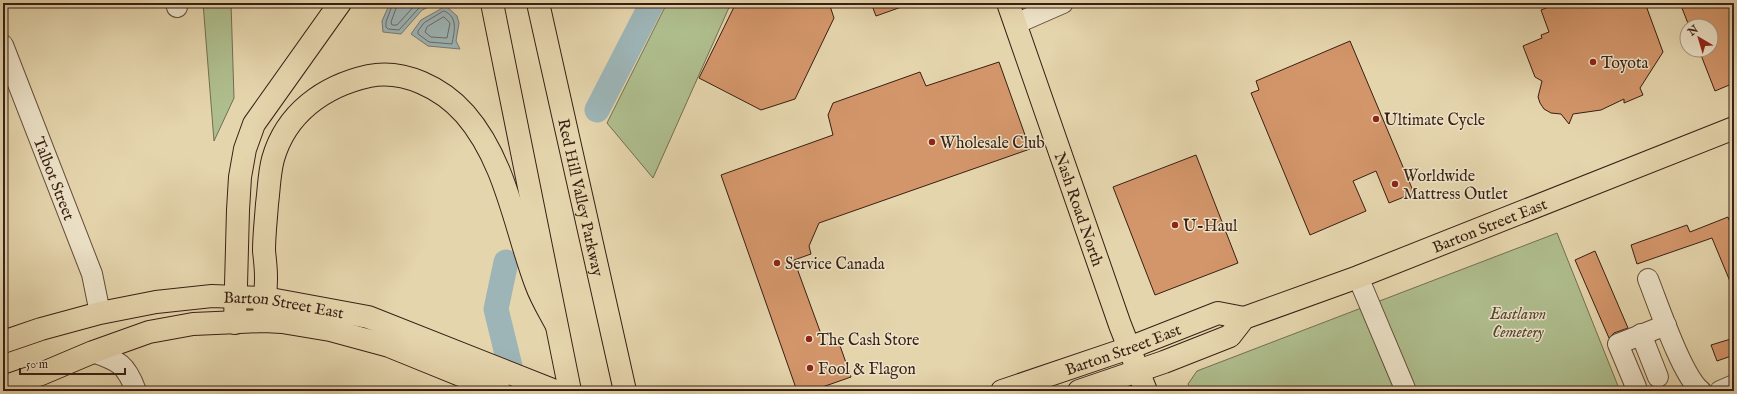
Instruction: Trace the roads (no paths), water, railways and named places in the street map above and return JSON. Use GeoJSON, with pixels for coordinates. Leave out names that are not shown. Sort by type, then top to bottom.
{"type":"FeatureCollection","features":[{"type":"Feature","properties":{"kind":"main road"},"geometry":{"type":"LineString","coordinates":[[235,323],[240,177],[245,148],[254,124],[340,3]]}},
{"type":"Feature","properties":{"kind":"main road"},"geometry":{"type":"LineString","coordinates":[[492,3],[570,391]]}},
{"type":"Feature","properties":{"kind":"main road","name":"Red Hill Valley Parkway"},"geometry":{"type":"LineString","coordinates":[[538,3],[625,391]]}},
{"type":"Feature","properties":{"kind":"main road","name":"Nash Road North"},"geometry":{"type":"LineString","coordinates":[[1008,3],[1129,348],[1146,391]]}},
{"type":"Feature","properties":{"kind":"main road"},"geometry":{"type":"LineString","coordinates":[[264,321],[266,276],[264,250],[270,176],[274,158],[285,133],[300,112],[326,91],[339,84],[358,79],[377,75],[391,75],[419,82],[444,94],[466,115],[479,133],[490,151],[504,185],[536,285],[556,324]]}},
{"type":"Feature","properties":{"kind":"main road","name":"Barton Street East"},"geometry":{"type":"LineString","coordinates":[[1002,391],[1129,348],[1218,313],[1244,318],[1358,277],[1734,128]]}},
{"type":"Feature","properties":{"kind":"main road","name":"Barton Street East"},"geometry":{"type":"LineString","coordinates":[[3,342],[100,313],[156,302],[212,296],[265,298],[368,317],[555,391]]}},
{"type":"Feature","properties":{"kind":"main road","name":"Barton Street East"},"geometry":{"type":"LineString","coordinates":[[1079,391],[1230,336],[1244,318]]}},
{"type":"Feature","properties":{"kind":"main road","name":"Barton Street East"},"geometry":{"type":"LineString","coordinates":[[3,387],[41,374],[93,352],[149,332],[193,324],[264,321],[282,322],[338,332],[389,346],[500,391]]}},
{"type":"Feature","properties":{"kind":"main road"},"geometry":{"type":"LineString","coordinates":[[3,378],[41,374]]}},
{"type":"Feature","properties":{"kind":"street"},"geometry":{"type":"LineString","coordinates":[[1015,24],[1060,3]]}},
{"type":"Feature","properties":{"kind":"street","name":"Talbot Street"},"geometry":{"type":"LineString","coordinates":[[3,45],[92,274],[100,313]]}},
{"type":"Feature","properties":{"kind":"street"},"geometry":{"type":"LineString","coordinates":[[1358,277],[1406,391]]}},
{"type":"Feature","properties":{"kind":"street"},"geometry":{"type":"LineString","coordinates":[[1648,279],[1666,324],[1691,379],[1701,391]]}},
{"type":"Feature","properties":{"kind":"street"},"geometry":{"type":"LineString","coordinates":[[1636,387],[1618,344],[1666,324]]}},
{"type":"Feature","properties":{"kind":"street"},"geometry":{"type":"LineString","coordinates":[[1641,334],[1658,377]]}},
{"type":"Feature","properties":{"kind":"street"},"geometry":{"type":"LineString","coordinates":[[93,352],[121,364],[133,383]]}},
{"type":"Feature","properties":{"kind":"street"},"geometry":{"type":"LineString","coordinates":[[1720,391],[1734,385]]}},
{"type":"Feature","properties":{"kind":"water"},"geometry":{"type":"Polygon","coordinates":[[[390,3],[438,3],[422,10],[401,34],[383,32],[382,21],[390,3]]]}},
{"type":"Feature","properties":{"kind":"water"},"geometry":{"type":"Polygon","coordinates":[[[446,6],[457,16],[459,23],[456,41],[460,49],[428,46],[411,34],[421,20],[446,6]]]}},
{"type":"Feature","properties":{"kind":"waterway"},"geometry":{"type":"LineString","coordinates":[[597,110],[652,3]]}},
{"type":"Feature","properties":{"kind":"waterway"},"geometry":{"type":"LineString","coordinates":[[506,262],[496,309],[516,391]]}},
{"type":"Feature","properties":{"kind":"place","name":"Toyota"},"geometry":{"type":"Point","coordinates":[1593,62]}},
{"type":"Feature","properties":{"kind":"place","name":"Ultimate Cycle"},"geometry":{"type":"Point","coordinates":[1376,119]}},
{"type":"Feature","properties":{"kind":"place","name":"Wholesale Club"},"geometry":{"type":"Point","coordinates":[932,142]}},
{"type":"Feature","properties":{"kind":"place","name":"Worldwide Mattress Outlet"},"geometry":{"type":"Point","coordinates":[1395,184]}},
{"type":"Feature","properties":{"kind":"place","name":"U-Haul"},"geometry":{"type":"Point","coordinates":[1175,225]}},
{"type":"Feature","properties":{"kind":"place","name":"Service Canada"},"geometry":{"type":"Point","coordinates":[777,263]}},
{"type":"Feature","properties":{"kind":"place","name":"The Cash Store"},"geometry":{"type":"Point","coordinates":[809,339]}},
{"type":"Feature","properties":{"kind":"place","name":"Fool & Flagon"},"geometry":{"type":"Point","coordinates":[810,368]}},
{"type":"Feature","properties":{"kind":"park label","name":"Eastlawn Cemetery"},"geometry":{"type":"Point","coordinates":[1518,322]}}]}
